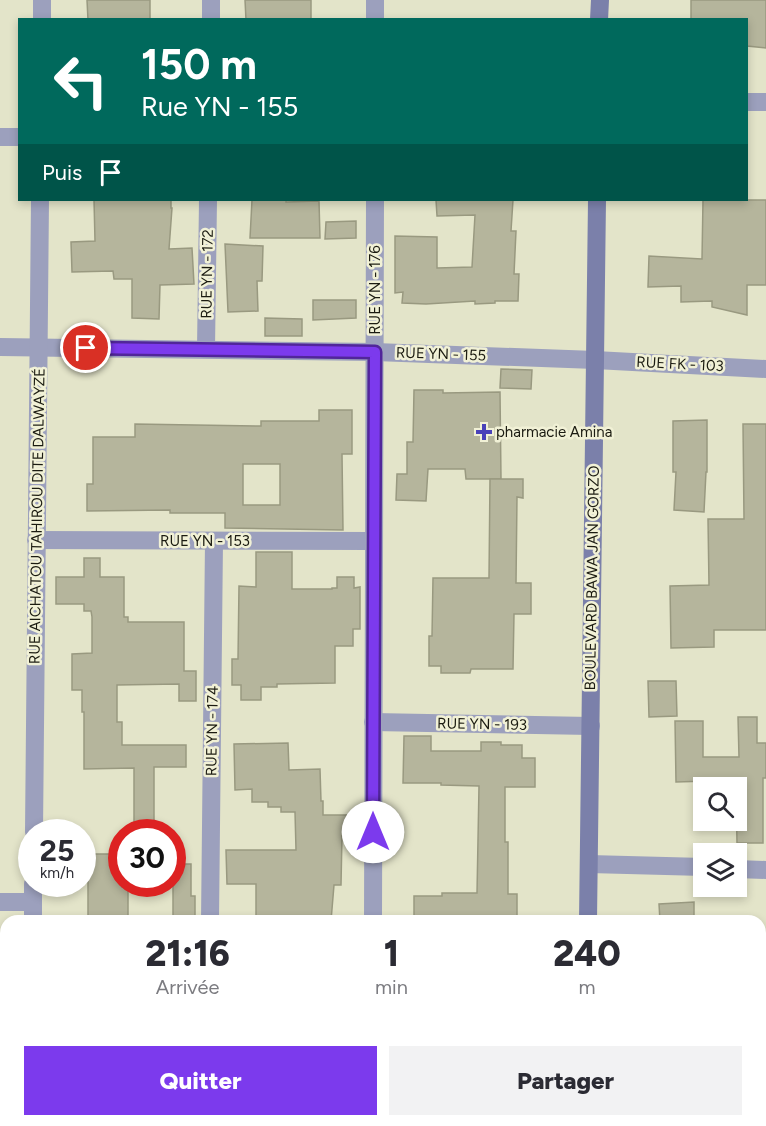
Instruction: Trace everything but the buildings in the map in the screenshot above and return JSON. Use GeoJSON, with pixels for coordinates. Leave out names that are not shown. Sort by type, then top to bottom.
{"type":"FeatureCollection","features":[{"type":"Feature","properties":{"kind":"main road"},"geometry":{"type":"LineString","coordinates":[[599,18],[600,0]]}},
{"type":"Feature","properties":{"kind":"main road","name":"BOULEVARD BAWA JAN GORZO"},"geometry":{"type":"LineString","coordinates":[[588,915],[597,201]]}},
{"type":"Feature","properties":{"kind":"street"},"geometry":{"type":"LineString","coordinates":[[42,0],[42,18]]}},
{"type":"Feature","properties":{"kind":"street"},"geometry":{"type":"LineString","coordinates":[[211,0],[211,18]]}},
{"type":"Feature","properties":{"kind":"street"},"geometry":{"type":"LineString","coordinates":[[375,0],[375,18]]}},
{"type":"Feature","properties":{"kind":"street"},"geometry":{"type":"LineString","coordinates":[[748,102],[766,102]]}},
{"type":"Feature","properties":{"kind":"street"},"geometry":{"type":"LineString","coordinates":[[0,137],[18,137]]}},
{"type":"Feature","properties":{"kind":"street","name":"RUE AICHATOU TAHIROU DITE DALWAYZÉ"},"geometry":{"type":"LineString","coordinates":[[34,819],[40,201]]}},
{"type":"Feature","properties":{"kind":"street","name":"RUE YN - 172"},"geometry":{"type":"LineString","coordinates":[[206,349],[208,201]]}},
{"type":"Feature","properties":{"kind":"street","name":"RUE YN - 176"},"geometry":{"type":"LineString","coordinates":[[373,915],[375,201]]}},
{"type":"Feature","properties":{"kind":"street","name":"RUE YN - 155"},"geometry":{"type":"LineString","coordinates":[[0,347],[375,352],[595,360]]}},
{"type":"Feature","properties":{"kind":"street","name":"RUE FK - 103"},"geometry":{"type":"LineString","coordinates":[[595,360],[766,369]]}},
{"type":"Feature","properties":{"kind":"street","name":"RUE YN - 153"},"geometry":{"type":"LineString","coordinates":[[36,540],[374,541]]}},
{"type":"Feature","properties":{"kind":"street","name":"RUE YN - 174"},"geometry":{"type":"LineString","coordinates":[[210,915],[214,541]]}},
{"type":"Feature","properties":{"kind":"street","name":"RUE YN - 193"},"geometry":{"type":"LineString","coordinates":[[373,722],[591,726]]}},
{"type":"Feature","properties":{"kind":"street"},"geometry":{"type":"LineString","coordinates":[[589,864],[693,867]]}},
{"type":"Feature","properties":{"kind":"street"},"geometry":{"type":"LineString","coordinates":[[747,869],[766,870]]}},
{"type":"Feature","properties":{"kind":"street"},"geometry":{"type":"LineString","coordinates":[[33,897],[33,915]]}},
{"type":"Feature","properties":{"kind":"street"},"geometry":{"type":"LineString","coordinates":[[0,902],[33,902]]}},
{"type":"Feature","properties":{"kind":"place","name":"pharmacie Amina"},"geometry":{"type":"Point","coordinates":[484,432]}},
{"type":"Feature","properties":{"kind":"route"},"geometry":{"type":"LineString","coordinates":[[86,348],[375,352],[373,832]]}}]}
